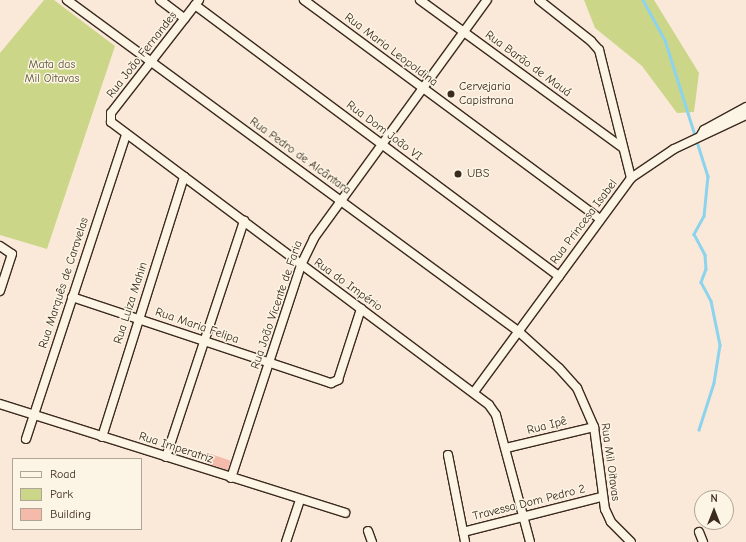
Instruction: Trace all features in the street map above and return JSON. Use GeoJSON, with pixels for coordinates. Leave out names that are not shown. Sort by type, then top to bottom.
{"type":"FeatureCollection","features":[{"type":"Feature","properties":{"kind":"street","name":"Rua Pedro de Alcântara"},"geometry":{"type":"LineString","coordinates":[[68,0],[152,63],[340,199],[518,332]]}},
{"type":"Feature","properties":{"kind":"street"},"geometry":{"type":"LineString","coordinates":[[160,0],[185,19]]}},
{"type":"Feature","properties":{"kind":"street","name":"Rua Maria Leopoldina"},"geometry":{"type":"LineString","coordinates":[[304,0],[600,219]]}},
{"type":"Feature","properties":{"kind":"street","name":"Rua Barão de Mauá"},"geometry":{"type":"LineString","coordinates":[[420,0],[623,148]]}},
{"type":"Feature","properties":{"kind":"street","name":"Rua João Vicente de Faria"},"geometry":{"type":"LineString","coordinates":[[231,478],[301,265],[314,238],[340,199],[488,0]]}},
{"type":"Feature","properties":{"kind":"street","name":"Rua Princesa Isabel"},"geometry":{"type":"LineString","coordinates":[[474,392],[631,178],[598,48],[538,0]]}},
{"type":"Feature","properties":{"kind":"street","name":"Rua João Fernandes"},"geometry":{"type":"LineString","coordinates":[[113,124],[111,114],[197,3]]}},
{"type":"Feature","properties":{"kind":"street","name":"Rua Dom João VI"},"geometry":{"type":"LineString","coordinates":[[197,3],[558,276]]}},
{"type":"Feature","properties":{"kind":"street"},"geometry":{"type":"LineString","coordinates":[[697,137],[704,130],[746,107]]}},
{"type":"Feature","properties":{"kind":"street"},"geometry":{"type":"LineString","coordinates":[[631,178],[697,137],[746,114]]}},
{"type":"Feature","properties":{"kind":"street","name":"Rua do Império"},"geometry":{"type":"LineString","coordinates":[[113,124],[474,392],[494,411],[506,448],[530,542]]}},
{"type":"Feature","properties":{"kind":"street","name":"Rua Marquês de Caravelas"},"geometry":{"type":"LineString","coordinates":[[26,439],[126,135]]}},
{"type":"Feature","properties":{"kind":"street","name":"Rua Luiza Mahin"},"geometry":{"type":"LineString","coordinates":[[102,436],[184,178]]}},
{"type":"Feature","properties":{"kind":"street"},"geometry":{"type":"LineString","coordinates":[[166,457],[244,222]]}},
{"type":"Feature","properties":{"kind":"street"},"geometry":{"type":"LineString","coordinates":[[0,246],[9,250],[11,257],[0,292]]}},
{"type":"Feature","properties":{"kind":"street","name":"Rua Maria Felipa"},"geometry":{"type":"LineString","coordinates":[[72,297],[332,383],[338,380],[361,309]]}},
{"type":"Feature","properties":{"kind":"street","name":"Rua Mil Oitavas"},"geometry":{"type":"LineString","coordinates":[[518,332],[577,388],[594,427],[601,497],[609,519],[631,542]]}},
{"type":"Feature","properties":{"kind":"street","name":"Rua Imperatriz"},"geometry":{"type":"LineString","coordinates":[[0,404],[345,513]]}},
{"type":"Feature","properties":{"kind":"street","name":"Rua Ipê"},"geometry":{"type":"LineString","coordinates":[[506,448],[594,427]]}},
{"type":"Feature","properties":{"kind":"street"},"geometry":{"type":"LineString","coordinates":[[448,455],[465,542]]}},
{"type":"Feature","properties":{"kind":"street","name":"Travessa Dom Pedro 2"},"geometry":{"type":"LineString","coordinates":[[463,532],[601,497]]}},
{"type":"Feature","properties":{"kind":"street"},"geometry":{"type":"LineString","coordinates":[[286,542],[300,500]]}},
{"type":"Feature","properties":{"kind":"street"},"geometry":{"type":"LineString","coordinates":[[368,530],[372,542]]}},
{"type":"Feature","properties":{"kind":"street"},"geometry":{"type":"LineString","coordinates":[[699,532],[703,542]]}},
{"type":"Feature","properties":{"kind":"green space","name":"Mata das Mil Oitavas"},"geometry":{"type":"Polygon","coordinates":[[[44,0],[54,0],[115,46],[47,249],[0,235],[0,53],[44,0]]]}},
{"type":"Feature","properties":{"kind":"green space"},"geometry":{"type":"Polygon","coordinates":[[[584,0],[654,0],[699,73],[694,112],[677,113],[642,66],[595,28],[584,0]]]}},
{"type":"Feature","properties":{"kind":"building"},"geometry":{"type":"Polygon","coordinates":[[[208,453],[231,461],[227,470],[205,462],[208,453]]]}},
{"type":"Feature","properties":{"kind":"waterway"},"geometry":{"type":"LineString","coordinates":[[643,0],[665,40],[708,176],[704,216],[694,234],[705,255],[706,269],[701,282],[711,301],[720,345],[714,383],[699,430]]}},
{"type":"Feature","properties":{"kind":"place","name":"Cervejaria Capistrana"},"geometry":{"type":"Point","coordinates":[451,94]}},
{"type":"Feature","properties":{"kind":"place","name":"UBS"},"geometry":{"type":"Point","coordinates":[458,174]}}]}
